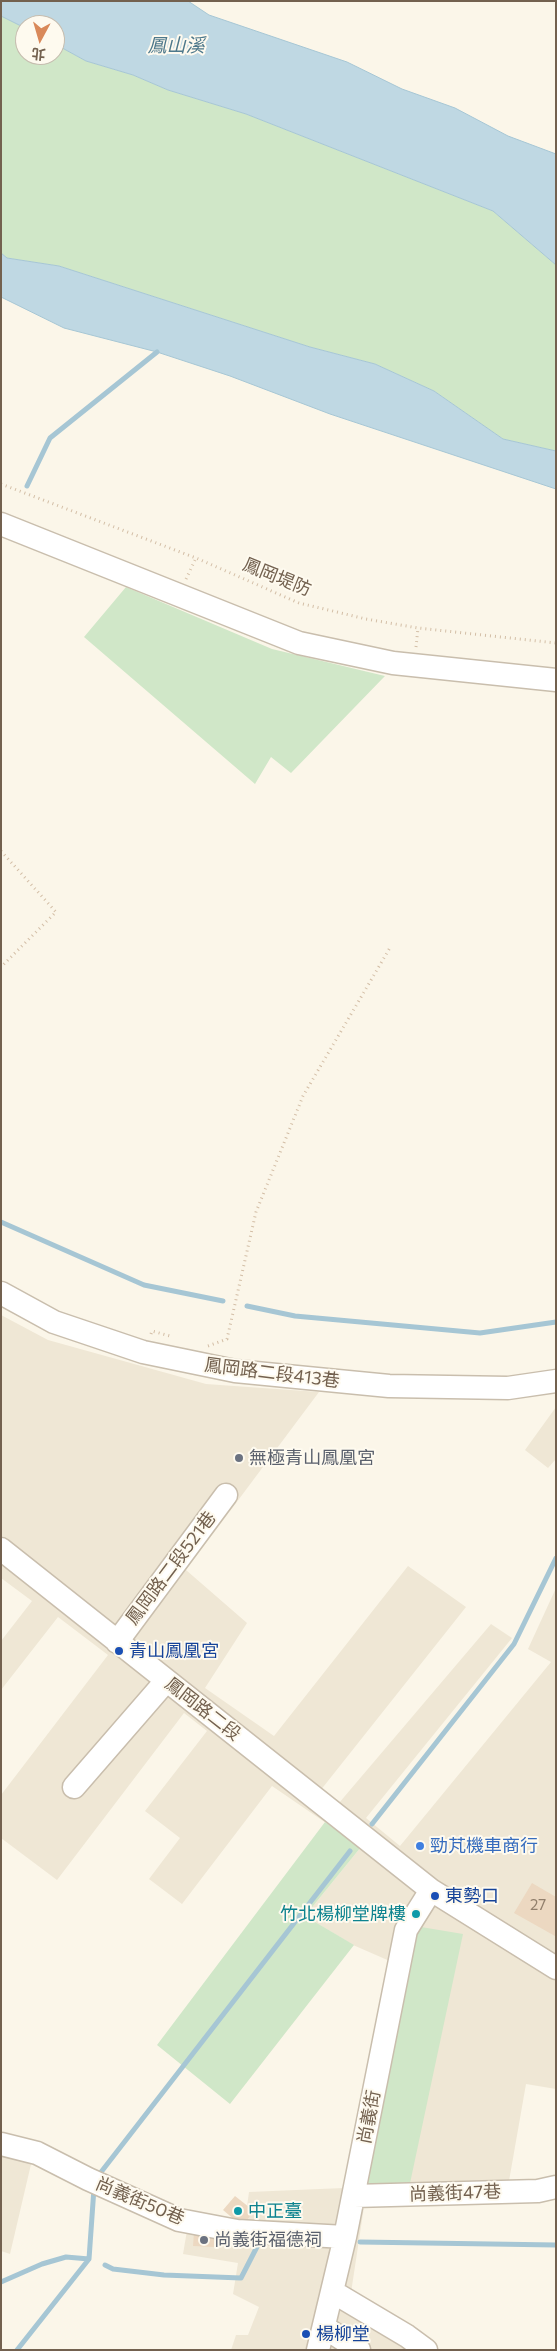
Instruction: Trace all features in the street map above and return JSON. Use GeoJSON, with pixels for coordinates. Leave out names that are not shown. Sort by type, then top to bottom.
{"type":"FeatureCollection","features":[{"type":"Feature","properties":{"kind":"street"},"geometry":{"type":"LineString","coordinates":[[1,524],[299,643],[393,663],[556,680]]}},
{"type":"Feature","properties":{"kind":"street","name":"鳳岡路二段413巷"},"geometry":{"type":"LineString","coordinates":[[1,1293],[54,1322],[143,1352],[235,1371],[389,1386],[508,1388],[556,1381]]}},
{"type":"Feature","properties":{"kind":"street","name":"鳳岡路二段521巷"},"geometry":{"type":"LineString","coordinates":[[117,1642],[226,1495]]}},
{"type":"Feature","properties":{"kind":"street","name":"鳳岡路二段"},"geometry":{"type":"LineString","coordinates":[[1,1549],[431,1890],[555,1965]]}},
{"type":"Feature","properties":{"kind":"street"},"geometry":{"type":"LineString","coordinates":[[74,1787],[166,1680]]}},
{"type":"Feature","properties":{"kind":"street","name":"尚義街"},"geometry":{"type":"LineString","coordinates":[[318,2350],[354,2196],[406,1930],[431,1890]]}},
{"type":"Feature","properties":{"kind":"street","name":"尚義街50巷"},"geometry":{"type":"LineString","coordinates":[[1,2144],[37,2153],[94,2182],[179,2220],[237,2232],[345,2237]]}},
{"type":"Feature","properties":{"kind":"street","name":"尚義街47巷"},"geometry":{"type":"LineString","coordinates":[[354,2196],[538,2191],[556,2186]]}},
{"type":"Feature","properties":{"kind":"street"},"geometry":{"type":"LineString","coordinates":[[332,2292],[407,2336],[426,2350]]}},
{"type":"Feature","properties":{"kind":"street"},"geometry":{"type":"LineString","coordinates":[[324,2327],[359,2350]]}},
{"type":"Feature","properties":{"kind":"path","name":"鳳岡堤防"},"geometry":{"type":"LineString","coordinates":[[1,484],[196,558],[299,603],[366,619],[418,628],[556,642]]}},
{"type":"Feature","properties":{"kind":"path"},"geometry":{"type":"LineString","coordinates":[[1,851],[56,912],[1,967]]}},
{"type":"Feature","properties":{"kind":"path"},"geometry":{"type":"LineString","coordinates":[[207,1346],[227,1339],[256,1212],[303,1096],[391,946]]}},
{"type":"Feature","properties":{"kind":"path"},"geometry":{"type":"LineString","coordinates":[[143,1352],[152,1332],[180,1339]]}},
{"type":"Feature","properties":{"kind":"shaded area"},"geometry":{"type":"Polygon","coordinates":[[[1,1315],[48,1340],[206,1384],[319,1392],[186,1570],[247,1623],[205,1688],[274,1736],[408,1566],[466,1607],[320,1791],[339,1803],[491,1624],[512,1638],[366,1818],[400,1846],[551,1662],[528,1649],[556,1588],[556,2089],[526,2084],[509,2181],[409,2188],[392,1962],[353,1945],[305,1916],[361,1847],[272,1786],[182,1904],[149,1879],[180,1838],[145,1811],[207,1731],[184,1713],[57,1880],[1,1838],[1,1795],[108,1655],[58,1617],[1,1690],[1,1641],[32,1601],[1,1578],[1,1315]]]}},
{"type":"Feature","properties":{"kind":"shaded area"},"geometry":{"type":"Polygon","coordinates":[[[556,1407],[556,1459],[548,1468],[525,1450],[556,1407]]]}},
{"type":"Feature","properties":{"kind":"shaded area"},"geometry":{"type":"Polygon","coordinates":[[[1,2152],[32,2160],[10,2254],[1,2251],[1,2152]]]}},
{"type":"Feature","properties":{"kind":"shaded area"},"geometry":{"type":"Polygon","coordinates":[[[367,2187],[349,2306],[426,2350],[231,2350],[236,2335],[248,2335],[259,2307],[233,2294],[238,2263],[183,2254],[189,2219],[244,2228],[249,2192],[367,2187]]]}},
{"type":"Feature","properties":{"kind":"green space"},"geometry":{"type":"Polygon","coordinates":[[[1,16],[15,23],[15,65],[65,65],[65,49],[86,61],[133,75],[168,90],[246,114],[493,211],[556,265],[556,451],[503,439],[434,391],[375,364],[310,347],[59,266],[7,258],[1,253],[1,16]]]}},
{"type":"Feature","properties":{"kind":"green space"},"geometry":{"type":"Polygon","coordinates":[[[126,587],[272,649],[385,676],[291,773],[271,757],[255,784],[84,637],[126,587]]]}},
{"type":"Feature","properties":{"kind":"green space"},"geometry":{"type":"Polygon","coordinates":[[[325,1822],[361,1847],[305,1916],[354,1945],[230,2104],[157,2045],[325,1822]]]}},
{"type":"Feature","properties":{"kind":"green space"},"geometry":{"type":"Polygon","coordinates":[[[415,1926],[463,1934],[409,2188],[367,2187],[415,1926]]]}},
{"type":"Feature","properties":{"kind":"water","name":"鳳山溪"},"geometry":{"type":"Polygon","coordinates":[[[1,1],[188,1],[209,15],[347,62],[402,89],[455,108],[508,136],[556,154],[556,265],[493,211],[246,114],[168,90],[133,75],[86,61],[65,49],[65,15],[15,15],[15,23],[1,16],[1,1]]]}},
{"type":"Feature","properties":{"kind":"water"},"geometry":{"type":"Polygon","coordinates":[[[1,253],[7,258],[59,266],[310,347],[375,364],[434,391],[503,439],[556,451],[556,489],[330,414],[230,376],[157,352],[64,328],[1,297],[1,253]]]}},
{"type":"Feature","properties":{"kind":"building"},"geometry":{"type":"Polygon","coordinates":[[[532,1883],[556,1897],[555,1936],[514,1913],[532,1883]]]}},
{"type":"Feature","properties":{"kind":"building","name":"中正臺"},"geometry":{"type":"Polygon","coordinates":[[[235,2196],[254,2211],[242,2226],[223,2210],[235,2196]]]}},
{"type":"Feature","properties":{"kind":"building","name":"尚義街福德祠"},"geometry":{"type":"Polygon","coordinates":[[[194,2232],[215,2233],[214,2247],[193,2246],[194,2232]]]}},
{"type":"Feature","properties":{"kind":"waterway"},"geometry":{"type":"LineString","coordinates":[[27,486],[50,438],[157,352]]}},
{"type":"Feature","properties":{"kind":"waterway"},"geometry":{"type":"LineString","coordinates":[[1,1222],[144,1285],[223,1301]]}},
{"type":"Feature","properties":{"kind":"waterway"},"geometry":{"type":"LineString","coordinates":[[247,1306],[295,1316],[480,1333],[556,1322]]}},
{"type":"Feature","properties":{"kind":"waterway"},"geometry":{"type":"LineString","coordinates":[[372,1824],[514,1644],[556,1558]]}},
{"type":"Feature","properties":{"kind":"waterway"},"geometry":{"type":"LineString","coordinates":[[98,2176],[350,1851]]}},
{"type":"Feature","properties":{"kind":"waterway"},"geometry":{"type":"LineString","coordinates":[[17,2350],[89,2259],[94,2188]]}},
{"type":"Feature","properties":{"kind":"waterway"},"geometry":{"type":"LineString","coordinates":[[105,2265],[113,2269],[164,2275],[241,2278],[261,2239]]}},
{"type":"Feature","properties":{"kind":"waterway"},"geometry":{"type":"LineString","coordinates":[[360,2242],[556,2245]]}},
{"type":"Feature","properties":{"kind":"waterway"},"geometry":{"type":"LineString","coordinates":[[1,2282],[42,2264],[66,2257],[89,2259]]}},
{"type":"Feature","properties":{"kind":"place","name":"無極青山鳳凰宮"},"geometry":{"type":"Point","coordinates":[239,1458]}},
{"type":"Feature","properties":{"kind":"place","name":"青山鳳凰宮"},"geometry":{"type":"Point","coordinates":[119,1651]}},
{"type":"Feature","properties":{"kind":"place","name":"勁芃機車商行"},"geometry":{"type":"Point","coordinates":[420,1846]}},
{"type":"Feature","properties":{"kind":"place","name":"東勢口"},"geometry":{"type":"Point","coordinates":[435,1896]}},
{"type":"Feature","properties":{"kind":"place","name":"竹北楊柳堂牌樓"},"geometry":{"type":"Point","coordinates":[416,1914]}},
{"type":"Feature","properties":{"kind":"place","name":"中正臺"},"geometry":{"type":"Point","coordinates":[238,2211]}},
{"type":"Feature","properties":{"kind":"place","name":"尚義街福德祠"},"geometry":{"type":"Point","coordinates":[204,2240]}},
{"type":"Feature","properties":{"kind":"place","name":"楊柳堂"},"geometry":{"type":"Point","coordinates":[306,2334]}}]}
